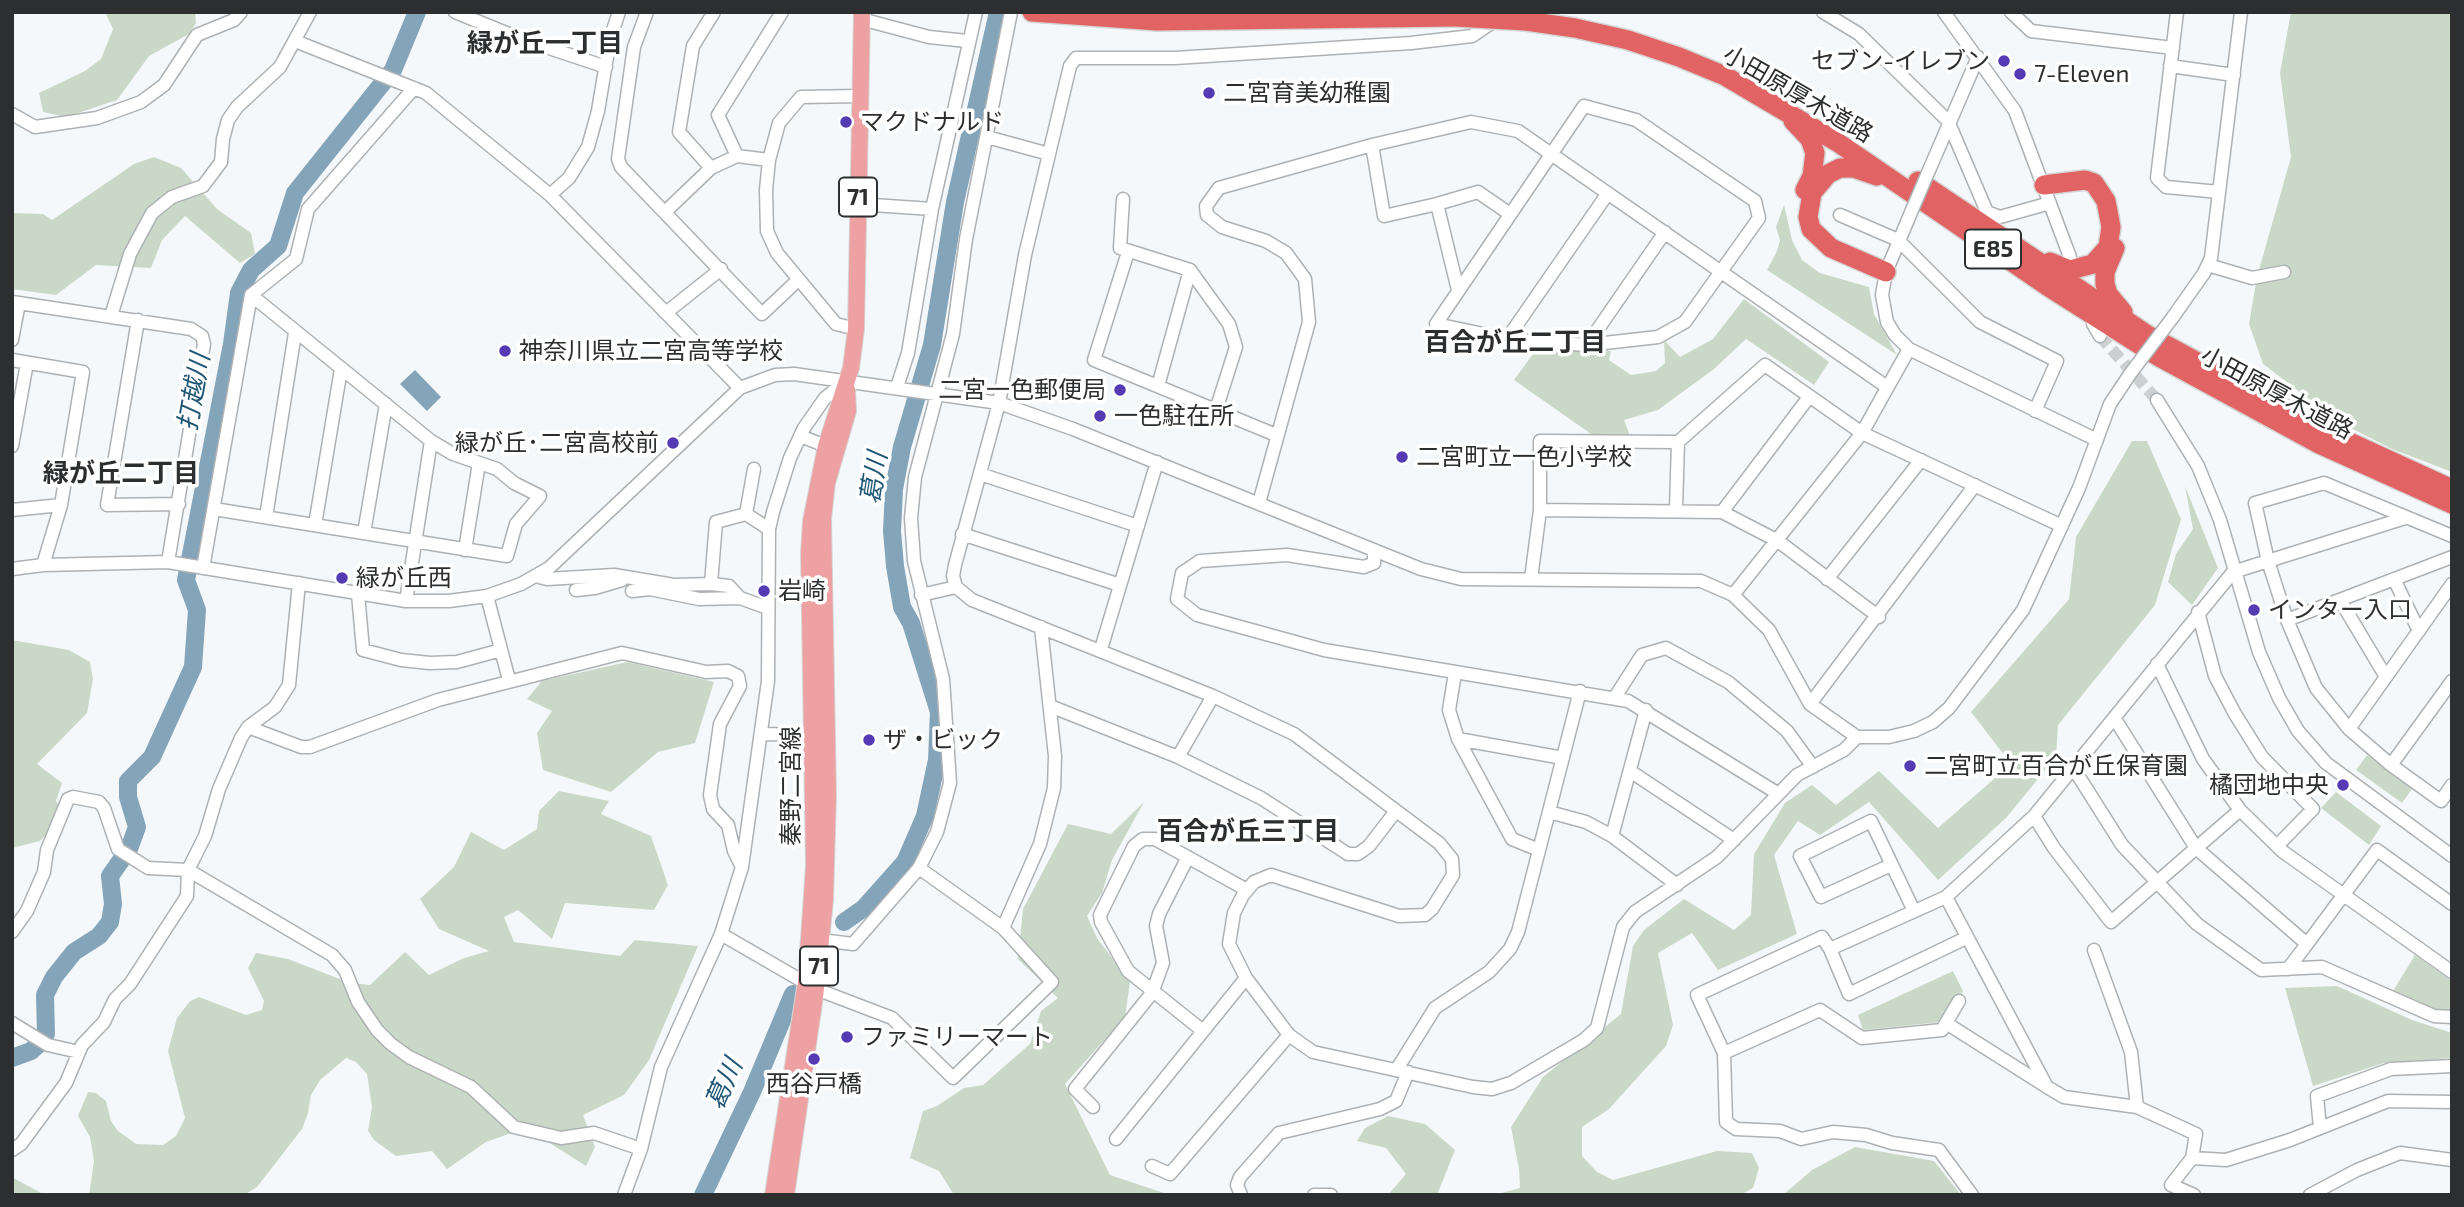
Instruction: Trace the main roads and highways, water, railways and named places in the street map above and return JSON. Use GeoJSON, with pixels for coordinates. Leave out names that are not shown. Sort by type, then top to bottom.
{"type":"FeatureCollection","features":[{"type":"Feature","properties":{"kind":"highway","name":"小田原厚木道路"},"geometry":{"type":"LineString","coordinates":[[1032,12],[1157,21],[1455,16],[1575,28],[1679,57],[1726,76],[1781,107],[1907,189],[2094,317],[2225,396],[2317,443],[2452,504]]}},
{"type":"Feature","properties":{"kind":"highway","name":"小田原厚木道路"},"geometry":{"type":"LineString","coordinates":[[1552,12],[1631,29],[1730,65],[1794,99],[2147,334],[2323,430],[2452,489]]}},
{"type":"Feature","properties":{"kind":"highway"},"geometry":{"type":"LineString","coordinates":[[1781,107],[1810,139],[1815,153],[1812,176],[1800,202],[1804,229],[1820,250],[1832,257],[1886,272],[1820,240],[1811,229],[1808,205],[1818,182],[1840,168],[1868,172],[1907,189]]}},
{"type":"Feature","properties":{"kind":"highway"},"geometry":{"type":"LineString","coordinates":[[1964,212],[2057,266],[2082,269],[2102,256],[2111,238],[2102,191],[2085,180],[2047,194],[2078,170],[2090,172],[2108,185],[2113,194],[2119,232],[2105,272],[2108,294],[2147,334]]}},
{"type":"Feature","properties":{"kind":"main road","name":"秦野二宮線"},"geometry":{"type":"LineString","coordinates":[[773,1195],[798,1036],[821,940],[827,858],[808,553],[816,485],[847,380],[856,329],[862,16]]}},
{"type":"Feature","properties":{"kind":"main road","name":"秦野二宮線"},"geometry":{"type":"LineString","coordinates":[[786,1195],[809,986],[820,735],[823,519],[827,483],[848,411],[847,380]]}},
{"type":"Feature","properties":{"kind":"water"},"geometry":{"type":"Polygon","coordinates":[[[415,370],[441,397],[427,411],[400,384],[415,370]]]}},
{"type":"Feature","properties":{"kind":"waterway","name":"打越川"},"geometry":{"type":"LineString","coordinates":[[12,1058],[31,1051],[40,1043],[46,1034],[45,995],[54,977],[74,952],[99,936],[110,922],[113,904],[110,876],[129,849],[137,827],[128,797],[128,781],[152,757],[193,667],[197,610],[186,580],[232,344],[239,293],[251,270],[278,246],[295,193],[393,70],[417,12]]}},
{"type":"Feature","properties":{"kind":"waterway","name":"葛川"},"geometry":{"type":"LineString","coordinates":[[844,922],[864,908],[905,862],[925,816],[937,760],[939,712],[911,623],[902,607],[895,566],[892,531],[894,489],[902,447],[932,345],[955,202],[998,12]]}},
{"type":"Feature","properties":{"kind":"waterway","name":"葛川"},"geometry":{"type":"LineString","coordinates":[[703,1195],[752,1092],[793,994]]}},
{"type":"Feature","properties":{"kind":"tunnel"},"geometry":{"type":"LineString","coordinates":[[2100,336],[2157,400]]}},
{"type":"Feature","properties":{"kind":"place","name":"セブン-イレブン"},"geometry":{"type":"Point","coordinates":[2004,61]}},
{"type":"Feature","properties":{"kind":"place","name":"7-Eleven"},"geometry":{"type":"Point","coordinates":[2020,74]}},
{"type":"Feature","properties":{"kind":"place","name":"二宮育美幼稚園"},"geometry":{"type":"Point","coordinates":[1209,93]}},
{"type":"Feature","properties":{"kind":"place","name":"マクドナルド"},"geometry":{"type":"Point","coordinates":[846,122]}},
{"type":"Feature","properties":{"kind":"place","name":"神奈川県立二宮高等学校"},"geometry":{"type":"Point","coordinates":[505,351]}},
{"type":"Feature","properties":{"kind":"place","name":"二宮一色郵便局"},"geometry":{"type":"Point","coordinates":[1120,390]}},
{"type":"Feature","properties":{"kind":"place","name":"一色駐在所"},"geometry":{"type":"Point","coordinates":[1100,416]}},
{"type":"Feature","properties":{"kind":"place","name":"緑が丘･二宮高校前"},"geometry":{"type":"Point","coordinates":[673,443]}},
{"type":"Feature","properties":{"kind":"place","name":"二宮町立一色小学校"},"geometry":{"type":"Point","coordinates":[1402,457]}},
{"type":"Feature","properties":{"kind":"place","name":"緑が丘西"},"geometry":{"type":"Point","coordinates":[342,578]}},
{"type":"Feature","properties":{"kind":"place","name":"岩崎"},"geometry":{"type":"Point","coordinates":[764,591]}},
{"type":"Feature","properties":{"kind":"place","name":"インター入口"},"geometry":{"type":"Point","coordinates":[2254,610]}},
{"type":"Feature","properties":{"kind":"place","name":"ザ・ビック"},"geometry":{"type":"Point","coordinates":[869,740]}},
{"type":"Feature","properties":{"kind":"place","name":"二宮町立百合が丘保育園"},"geometry":{"type":"Point","coordinates":[1910,766]}},
{"type":"Feature","properties":{"kind":"place","name":"橘団地中央"},"geometry":{"type":"Point","coordinates":[2343,785]}},
{"type":"Feature","properties":{"kind":"place","name":"ファミリーマート"},"geometry":{"type":"Point","coordinates":[847,1037]}},
{"type":"Feature","properties":{"kind":"place","name":"西谷戸橋"},"geometry":{"type":"Point","coordinates":[814,1059]}},
{"type":"Feature","properties":{"kind":"district","name":"緑が丘一丁目"},"geometry":{"type":"Point","coordinates":[545,43]}},
{"type":"Feature","properties":{"kind":"district","name":"百合が丘二丁目"},"geometry":{"type":"Point","coordinates":[1515,342]}},
{"type":"Feature","properties":{"kind":"district","name":"緑が丘二丁目"},"geometry":{"type":"Point","coordinates":[121,473]}},
{"type":"Feature","properties":{"kind":"district","name":"百合が丘三丁目"},"geometry":{"type":"Point","coordinates":[1248,831]}}]}
